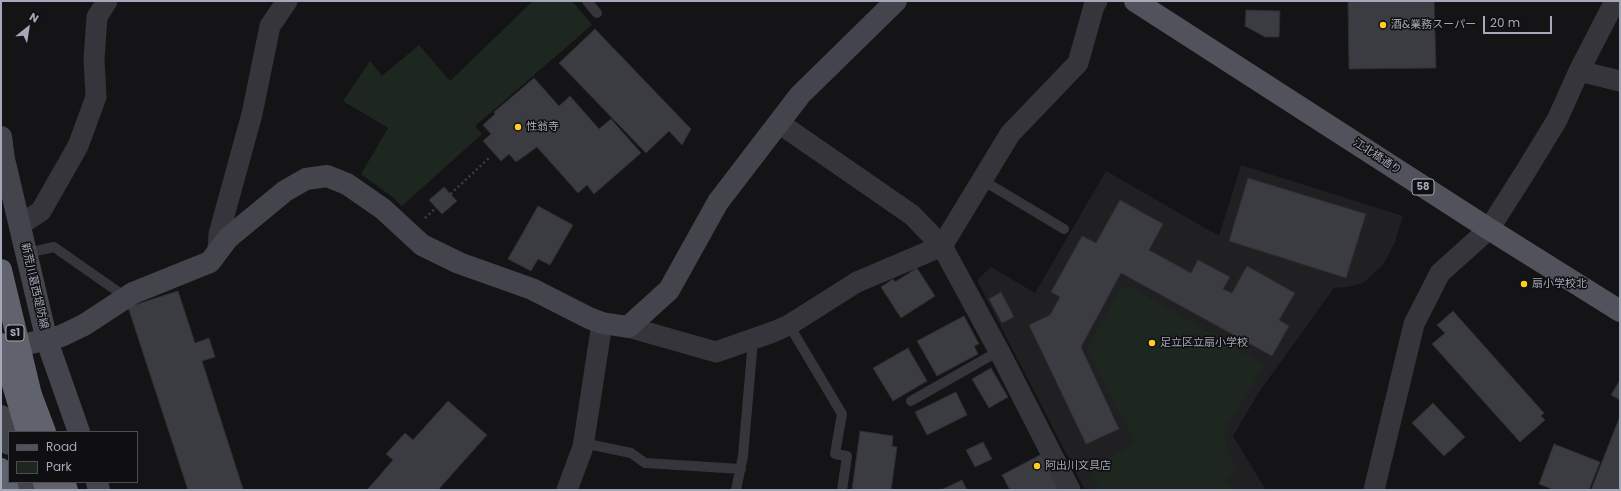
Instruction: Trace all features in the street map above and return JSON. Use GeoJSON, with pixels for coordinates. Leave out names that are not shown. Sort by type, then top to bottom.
{"type":"FeatureCollection","features":[{"type":"Feature","properties":{"kind":"highway","name":"S1"},"geometry":{"type":"LineString","coordinates":[[1,270],[31,395]]}},
{"type":"Feature","properties":{"kind":"highway"},"geometry":{"type":"LineString","coordinates":[[1,344],[27,431]]}},
{"type":"Feature","properties":{"kind":"highway"},"geometry":{"type":"LineString","coordinates":[[31,395],[41,431]]}},
{"type":"Feature","properties":{"kind":"highway"},"geometry":{"type":"LineString","coordinates":[[31,395],[45,431]]}},
{"type":"Feature","properties":{"kind":"highway"},"geometry":{"type":"LineString","coordinates":[[1,469],[8,490]]}},
{"type":"Feature","properties":{"kind":"main road","name":"江北橋通り"},"geometry":{"type":"LineString","coordinates":[[1135,1],[1489,229],[1620,311]]}},
{"type":"Feature","properties":{"kind":"street"},"geometry":{"type":"LineString","coordinates":[[20,225],[41,211],[78,146],[96,97],[94,59],[97,18],[108,1]]}},
{"type":"Feature","properties":{"kind":"street"},"geometry":{"type":"LineString","coordinates":[[218,250],[220,227],[252,114],[270,26],[287,1]]}},
{"type":"Feature","properties":{"kind":"street"},"geometry":{"type":"LineString","coordinates":[[628,327],[669,290],[718,202],[800,96],[896,1]]}},
{"type":"Feature","properties":{"kind":"street"},"geometry":{"type":"LineString","coordinates":[[1,350],[47,341],[61,336],[84,325],[133,294],[210,262],[228,238],[285,191],[306,179],[327,176],[346,184],[383,209],[422,245],[459,263],[532,289],[602,324],[628,327],[716,352],[753,340],[789,324],[857,282],[942,246],[1010,134],[1078,63],[1094,6],[1097,1]]}},
{"type":"Feature","properties":{"kind":"street"},"geometry":{"type":"LineString","coordinates":[[1374,490],[1414,324],[1440,273],[1489,229],[1557,120],[1579,71],[1614,1]]}},
{"type":"Feature","properties":{"kind":"street"},"geometry":{"type":"LineString","coordinates":[[1579,71],[1620,81]]}},
{"type":"Feature","properties":{"kind":"street"},"geometry":{"type":"LineString","coordinates":[[779,123],[912,215],[942,246],[999,350],[1070,490]]}},
{"type":"Feature","properties":{"kind":"street","name":"新荒川葛西堤防線"},"geometry":{"type":"LineString","coordinates":[[1,137],[4,159],[47,341],[79,431]]}},
{"type":"Feature","properties":{"kind":"street"},"geometry":{"type":"LineString","coordinates":[[567,490],[583,443],[602,324]]}},
{"type":"Feature","properties":{"kind":"street"},"geometry":{"type":"LineString","coordinates":[[1,416],[8,440]]}},
{"type":"Feature","properties":{"kind":"lane"},"geometry":{"type":"LineString","coordinates":[[587,1],[597,13]]}},
{"type":"Feature","properties":{"kind":"lane"},"geometry":{"type":"LineString","coordinates":[[982,180],[1064,229]]}},
{"type":"Feature","properties":{"kind":"lane"},"geometry":{"type":"LineString","coordinates":[[27,254],[54,247],[126,298]]}},
{"type":"Feature","properties":{"kind":"lane"},"geometry":{"type":"LineString","coordinates":[[789,324],[842,414],[835,454],[847,456],[842,490]]}},
{"type":"Feature","properties":{"kind":"lane"},"geometry":{"type":"LineString","coordinates":[[736,490],[741,469],[753,340]]}},
{"type":"Feature","properties":{"kind":"lane"},"geometry":{"type":"LineString","coordinates":[[911,401],[999,350]]}},
{"type":"Feature","properties":{"kind":"lane"},"geometry":{"type":"LineString","coordinates":[[583,443],[631,453],[645,463],[741,469]]}},
{"type":"Feature","properties":{"kind":"path"},"geometry":{"type":"LineString","coordinates":[[421,223],[489,158]]}},
{"type":"Feature","properties":{"kind":"shaded area","name":"足立区立扇小学校"},"geometry":{"type":"Polygon","coordinates":[[[1241,165],[1403,216],[1395,242],[1383,265],[1363,283],[1348,287],[1334,288],[1259,392],[1233,436],[1266,490],[1085,490],[977,280],[991,267],[1035,293],[1106,171],[1219,236],[1241,165]]]}},
{"type":"Feature","properties":{"kind":"green space"},"geometry":{"type":"Polygon","coordinates":[[[533,1],[572,1],[592,25],[475,126],[482,134],[402,206],[361,174],[388,128],[343,101],[370,61],[382,76],[419,45],[450,81],[533,1]]]}},
{"type":"Feature","properties":{"kind":"green space"},"geometry":{"type":"Polygon","coordinates":[[[1129,286],[1265,365],[1224,430],[1228,451],[1237,468],[1225,480],[1231,487],[1228,490],[1100,490],[1089,470],[1135,443],[1087,349],[1119,291],[1129,286]]]}},
{"type":"Feature","properties":{"kind":"building"},"geometry":{"type":"Polygon","coordinates":[[[1348,1],[1434,1],[1436,68],[1349,69],[1348,1]]]}},
{"type":"Feature","properties":{"kind":"building"},"geometry":{"type":"Polygon","coordinates":[[[1246,10],[1280,11],[1279,37],[1265,37],[1245,26],[1246,10]]]}},
{"type":"Feature","properties":{"kind":"building"},"geometry":{"type":"Polygon","coordinates":[[[595,29],[691,129],[682,145],[669,131],[646,153],[559,63],[595,29]]]}},
{"type":"Feature","properties":{"kind":"building"},"geometry":{"type":"Polygon","coordinates":[[[534,78],[559,106],[570,96],[599,129],[611,119],[641,153],[594,194],[587,185],[578,193],[537,147],[516,162],[509,154],[501,161],[483,141],[491,134],[483,125],[495,114],[494,112],[534,78]]]}},
{"type":"Feature","properties":{"kind":"building"},"geometry":{"type":"Polygon","coordinates":[[[1248,178],[1366,214],[1346,278],[1229,241],[1248,178]]]}},
{"type":"Feature","properties":{"kind":"building"},"geometry":{"type":"Polygon","coordinates":[[[444,187],[457,201],[442,214],[429,200],[444,187]]]}},
{"type":"Feature","properties":{"kind":"building"},"geometry":{"type":"Polygon","coordinates":[[[1120,200],[1163,224],[1149,250],[1191,273],[1198,260],[1230,277],[1223,289],[1232,293],[1247,266],[1295,293],[1279,320],[1289,326],[1272,356],[1121,273],[1081,347],[1119,429],[1086,444],[1029,325],[1050,315],[1060,297],[1051,292],[1082,236],[1096,243],[1120,200]]]}},
{"type":"Feature","properties":{"kind":"building"},"geometry":{"type":"Polygon","coordinates":[[[538,206],[573,225],[550,265],[538,259],[531,271],[508,259],[538,206]]]}},
{"type":"Feature","properties":{"kind":"building"},"geometry":{"type":"Polygon","coordinates":[[[917,268],[935,296],[901,318],[881,287],[893,279],[895,282],[917,268]]]}},
{"type":"Feature","properties":{"kind":"building"},"geometry":{"type":"Polygon","coordinates":[[[178,291],[195,343],[209,338],[215,357],[202,361],[243,489],[188,490],[128,307],[178,291]]]}},
{"type":"Feature","properties":{"kind":"building"},"geometry":{"type":"Polygon","coordinates":[[[1001,292],[1014,317],[1002,323],[989,299],[1001,292]]]}},
{"type":"Feature","properties":{"kind":"building"},"geometry":{"type":"Polygon","coordinates":[[[1453,311],[1544,413],[1541,416],[1545,420],[1520,442],[1432,344],[1445,333],[1437,325],[1453,311]]]}},
{"type":"Feature","properties":{"kind":"building"},"geometry":{"type":"Polygon","coordinates":[[[964,316],[979,344],[974,346],[978,354],[937,376],[917,341],[964,316]]]}},
{"type":"Feature","properties":{"kind":"building"},"geometry":{"type":"Polygon","coordinates":[[[908,348],[927,381],[893,401],[873,368],[908,348]]]}},
{"type":"Feature","properties":{"kind":"building"},"geometry":{"type":"Polygon","coordinates":[[[991,368],[1008,397],[989,408],[972,379],[991,368]]]}},
{"type":"Feature","properties":{"kind":"building"},"geometry":{"type":"Polygon","coordinates":[[[1620,380],[1620,400],[1611,395],[1620,380]]]}},
{"type":"Feature","properties":{"kind":"building"},"geometry":{"type":"Polygon","coordinates":[[[956,392],[967,415],[927,435],[915,412],[956,392]]]}},
{"type":"Feature","properties":{"kind":"building"},"geometry":{"type":"Polygon","coordinates":[[[448,401],[487,435],[438,490],[367,490],[393,460],[386,454],[405,433],[413,440],[448,401]]]}},
{"type":"Feature","properties":{"kind":"building"},"geometry":{"type":"Polygon","coordinates":[[[1433,403],[1465,437],[1444,456],[1412,423],[1433,403]]]}},
{"type":"Feature","properties":{"kind":"building"},"geometry":{"type":"Polygon","coordinates":[[[1620,416],[1620,490],[1591,490],[1620,416]]]}},
{"type":"Feature","properties":{"kind":"building"},"geometry":{"type":"Polygon","coordinates":[[[860,431],[893,436],[892,446],[897,447],[891,490],[852,490],[860,431]]]}},
{"type":"Feature","properties":{"kind":"building"},"geometry":{"type":"Polygon","coordinates":[[[983,442],[992,459],[975,467],[966,450],[983,442]]]}},
{"type":"Feature","properties":{"kind":"building"},"geometry":{"type":"Polygon","coordinates":[[[1554,444],[1600,462],[1589,490],[1554,490],[1539,484],[1554,444]]]}},
{"type":"Feature","properties":{"kind":"building"},"geometry":{"type":"Polygon","coordinates":[[[1042,454],[1061,490],[1010,490],[1002,475],[1042,454]]]}},
{"type":"Feature","properties":{"kind":"building"},"geometry":{"type":"Polygon","coordinates":[[[962,480],[967,490],[941,490],[962,480]]]}},
{"type":"Feature","properties":{"kind":"place","name":"酒&業務スーパー"},"geometry":{"type":"Point","coordinates":[1383,25]}},
{"type":"Feature","properties":{"kind":"place","name":"性翁寺"},"geometry":{"type":"Point","coordinates":[518,127]}},
{"type":"Feature","properties":{"kind":"place","name":"扇小学校北"},"geometry":{"type":"Point","coordinates":[1524,284]}},
{"type":"Feature","properties":{"kind":"place","name":"足立区立扇小学校"},"geometry":{"type":"Point","coordinates":[1152,343]}},
{"type":"Feature","properties":{"kind":"place","name":"阿出川文具店"},"geometry":{"type":"Point","coordinates":[1037,466]}}]}
